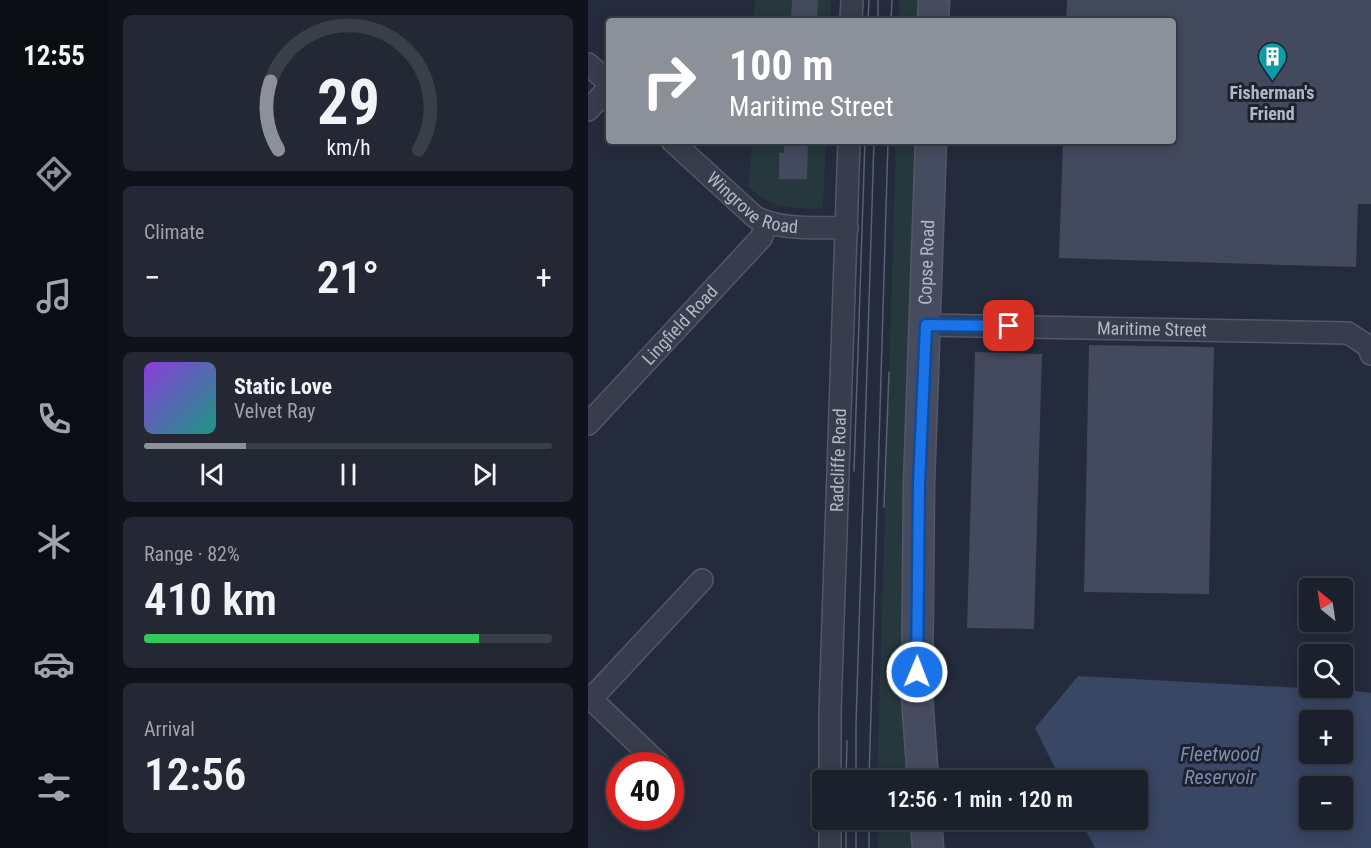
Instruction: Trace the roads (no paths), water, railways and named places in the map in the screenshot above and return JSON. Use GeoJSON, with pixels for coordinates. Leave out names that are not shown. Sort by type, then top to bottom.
{"type":"FeatureCollection","features":[{"type":"Feature","properties":{"kind":"street"},"geometry":{"type":"LineString","coordinates":[[851,18],[852,0]]}},
{"type":"Feature","properties":{"kind":"street"},"geometry":{"type":"LineString","coordinates":[[933,18],[934,0]]}},
{"type":"Feature","properties":{"kind":"street"},"geometry":{"type":"LineString","coordinates":[[588,64],[606,80]]}},
{"type":"Feature","properties":{"kind":"street"},"geometry":{"type":"LineString","coordinates":[[588,110],[606,91]]}},
{"type":"Feature","properties":{"kind":"street","name":"Wingrove Road"},"geometry":{"type":"LineString","coordinates":[[675,144],[755,217],[767,223],[786,226],[847,228]]}},
{"type":"Feature","properties":{"kind":"street","name":"Radcliffe Road"},"geometry":{"type":"LineString","coordinates":[[830,770],[849,144]]}},
{"type":"Feature","properties":{"kind":"street","name":"Copse Road"},"geometry":{"type":"LineString","coordinates":[[922,770],[917,672],[919,484],[931,144]]}},
{"type":"Feature","properties":{"kind":"street","name":"Lingfield Road"},"geometry":{"type":"LineString","coordinates":[[588,424],[761,238],[767,223]]}},
{"type":"Feature","properties":{"kind":"street","name":"Maritime Street"},"geometry":{"type":"LineString","coordinates":[[926,325],[1348,333],[1368,346],[1371,354]]}},
{"type":"Feature","properties":{"kind":"street"},"geometry":{"type":"LineString","coordinates":[[647,752],[590,697],[702,580]]}},
{"type":"Feature","properties":{"kind":"street"},"geometry":{"type":"LineString","coordinates":[[830,830],[830,848]]}},
{"type":"Feature","properties":{"kind":"street"},"geometry":{"type":"LineString","coordinates":[[927,830],[928,848]]}},
{"type":"Feature","properties":{"kind":"water","name":"Fleetwood Reservoir"},"geometry":{"type":"Polygon","coordinates":[[[1078,676],[1299,688],[1299,698],[1353,698],[1353,691],[1371,693],[1371,848],[1095,848],[1086,830],[1148,830],[1148,770],[1056,770],[1035,728],[1078,676]]]}},
{"type":"Feature","properties":{"kind":"tram line"},"geometry":{"type":"LineString","coordinates":[[868,18],[869,0]]}},
{"type":"Feature","properties":{"kind":"tram line"},"geometry":{"type":"LineString","coordinates":[[878,0],[878,18]]}},
{"type":"Feature","properties":{"kind":"tram line"},"geometry":{"type":"LineString","coordinates":[[891,18],[892,0]]}},
{"type":"Feature","properties":{"kind":"tram line"},"geometry":{"type":"LineString","coordinates":[[854,471],[865,144]]}},
{"type":"Feature","properties":{"kind":"tram line"},"geometry":{"type":"LineString","coordinates":[[856,770],[874,144]]}},
{"type":"Feature","properties":{"kind":"tram line"},"geometry":{"type":"LineString","coordinates":[[869,770],[888,144]]}},
{"type":"Feature","properties":{"kind":"tram line"},"geometry":{"type":"LineString","coordinates":[[884,507],[889,372]]}},
{"type":"Feature","properties":{"kind":"tram line"},"geometry":{"type":"LineString","coordinates":[[846,770],[847,741]]}},
{"type":"Feature","properties":{"kind":"tram line"},"geometry":{"type":"LineString","coordinates":[[846,830],[846,848]]}},
{"type":"Feature","properties":{"kind":"tram line"},"geometry":{"type":"LineString","coordinates":[[856,830],[856,848]]}},
{"type":"Feature","properties":{"kind":"tram line"},"geometry":{"type":"LineString","coordinates":[[869,830],[869,848]]}},
{"type":"Feature","properties":{"kind":"place","name":"Fisherman's Friend"},"geometry":{"type":"Point","coordinates":[1272,82]}}]}
